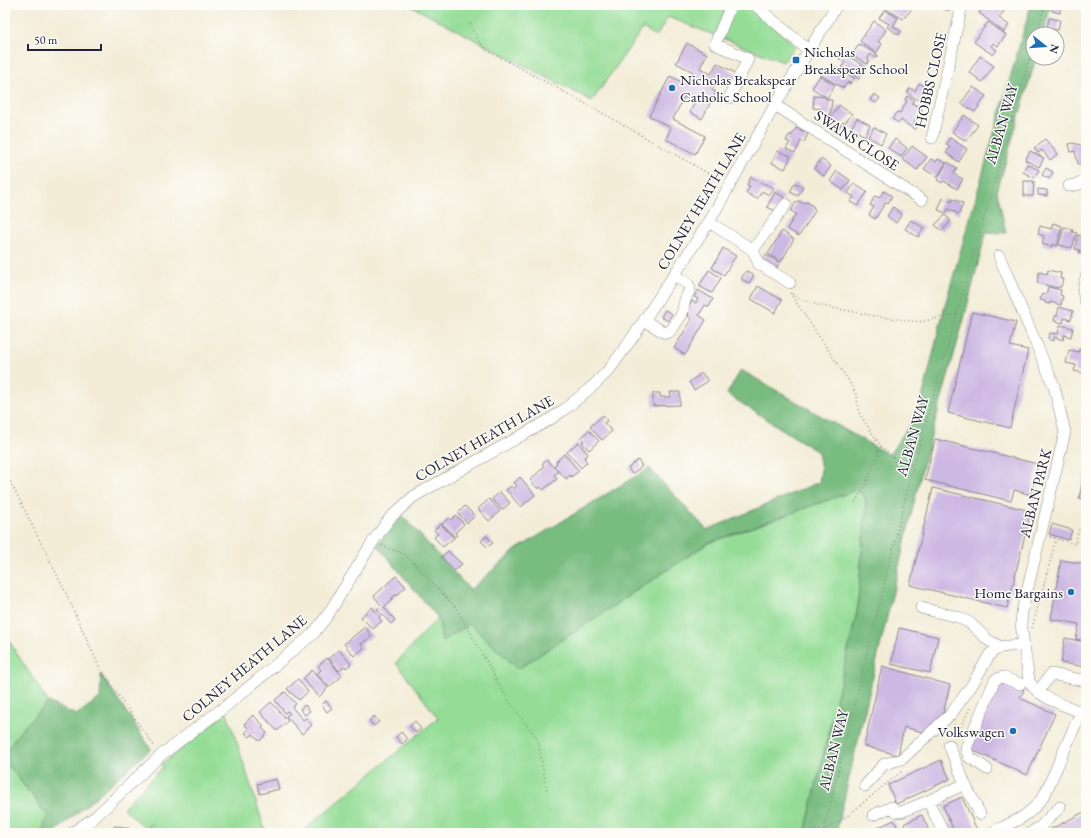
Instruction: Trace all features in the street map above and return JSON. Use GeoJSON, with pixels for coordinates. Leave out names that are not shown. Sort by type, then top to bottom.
{"type":"FeatureCollection","features":[{"type":"Feature","properties":{"kind":"street"},"geometry":{"type":"LineString","coordinates":[[729,98],[748,59],[716,44],[731,5]]}},
{"type":"Feature","properties":{"kind":"street"},"geometry":{"type":"LineString","coordinates":[[755,5],[808,50]]}},
{"type":"Feature","properties":{"kind":"street","name":"COLNEY HEATH LANE"},"geometry":{"type":"LineString","coordinates":[[72,833],[95,817],[161,755],[226,706],[313,634],[327,616],[374,540],[390,518],[413,497],[548,420],[581,397],[609,370],[644,321],[709,222],[775,105],[837,5]]}},
{"type":"Feature","properties":{"kind":"street","name":"HOBBS CLOSE"},"geometry":{"type":"LineString","coordinates":[[932,138],[962,5]]}},
{"type":"Feature","properties":{"kind":"street","name":"SWANS CLOSE"},"geometry":{"type":"LineString","coordinates":[[775,105],[922,200]]}},
{"type":"Feature","properties":{"kind":"street"},"geometry":{"type":"LineString","coordinates":[[1069,186],[1079,184],[1086,180]]}},
{"type":"Feature","properties":{"kind":"street"},"geometry":{"type":"LineString","coordinates":[[753,250],[786,204]]}},
{"type":"Feature","properties":{"kind":"street"},"geometry":{"type":"LineString","coordinates":[[709,222],[753,250],[759,264],[790,283]]}},
{"type":"Feature","properties":{"kind":"street","name":"ALBAN PARK"},"geometry":{"type":"LineString","coordinates":[[999,256],[1054,386],[1065,432],[1022,612],[1021,624],[1029,681],[1032,687],[1038,692]]}},
{"type":"Feature","properties":{"kind":"street"},"geometry":{"type":"LineString","coordinates":[[644,321],[665,333],[669,332],[673,328],[682,314],[685,300],[690,289],[688,284],[674,275]]}},
{"type":"Feature","properties":{"kind":"street"},"geometry":{"type":"LineString","coordinates":[[1086,277],[1083,291],[1086,303]]}},
{"type":"Feature","properties":{"kind":"street"},"geometry":{"type":"LineString","coordinates":[[921,608],[958,617],[970,623],[988,640],[1002,648]]}},
{"type":"Feature","properties":{"kind":"street"},"geometry":{"type":"LineString","coordinates":[[866,786],[884,764],[902,759],[951,714],[972,685],[990,654],[995,650],[1024,644]]}},
{"type":"Feature","properties":{"kind":"street"},"geometry":{"type":"LineString","coordinates":[[990,833],[1020,819],[1038,805],[1056,780],[1084,713],[1038,692],[1051,674],[1086,681]]}},
{"type":"Feature","properties":{"kind":"street"},"geometry":{"type":"LineString","coordinates":[[987,769],[969,757],[966,748],[996,680],[1002,677],[1020,684]]}},
{"type":"Feature","properties":{"kind":"street"},"geometry":{"type":"LineString","coordinates":[[949,745],[965,784],[980,814]]}},
{"type":"Feature","properties":{"kind":"street"},"geometry":{"type":"LineString","coordinates":[[873,815],[892,806],[897,812],[901,812],[965,784]]}},
{"type":"Feature","properties":{"kind":"street"},"geometry":{"type":"LineString","coordinates":[[928,801],[944,833]]}},
{"type":"Feature","properties":{"kind":"street"},"geometry":{"type":"LineString","coordinates":[[1020,819],[1029,833],[1040,827],[1060,807]]}},
{"type":"Feature","properties":{"kind":"path"},"geometry":{"type":"LineString","coordinates":[[1039,26],[1045,5]]}},
{"type":"Feature","properties":{"kind":"path"},"geometry":{"type":"LineString","coordinates":[[470,23],[474,34],[487,50],[590,106],[730,186]]}},
{"type":"Feature","properties":{"kind":"path","name":"ALBAN WAY"},"geometry":{"type":"LineString","coordinates":[[823,833],[913,466],[958,314],[1028,66]]}},
{"type":"Feature","properties":{"kind":"path"},"geometry":{"type":"LineString","coordinates":[[913,466],[897,461],[881,446],[858,411],[857,396],[847,378],[789,292],[800,299],[818,305],[875,316],[919,322],[958,314]]}},
{"type":"Feature","properties":{"kind":"path"},"geometry":{"type":"LineString","coordinates":[[855,502],[865,486],[881,446]]}},
{"type":"Feature","properties":{"kind":"path"},"geometry":{"type":"LineString","coordinates":[[5,472],[64,589],[101,670],[161,755]]}},
{"type":"Feature","properties":{"kind":"path"},"geometry":{"type":"LineString","coordinates":[[1040,535],[1075,544],[1079,528],[1086,530]]}},
{"type":"Feature","properties":{"kind":"path"},"geometry":{"type":"LineString","coordinates":[[1024,644],[1034,625],[1056,539]]}},
{"type":"Feature","properties":{"kind":"path"},"geometry":{"type":"LineString","coordinates":[[374,540],[387,548],[398,551],[407,556],[457,609],[506,697],[538,740],[547,791]]}},
{"type":"Feature","properties":{"kind":"path"},"geometry":{"type":"LineString","coordinates":[[809,833],[812,830],[824,830],[846,817],[905,768]]}},
{"type":"Feature","properties":{"kind":"green space"},"geometry":{"type":"Polygon","coordinates":[[[409,5],[748,5],[796,46],[783,62],[668,17],[656,37],[643,28],[592,101],[409,5]]]}},
{"type":"Feature","properties":{"kind":"green space"},"geometry":{"type":"Polygon","coordinates":[[[1031,5],[1051,5],[1045,26],[1025,26],[1025,66],[1034,66],[997,191],[1006,233],[986,232],[964,319],[922,469],[836,833],[805,833],[857,612],[866,506],[865,497],[856,490],[708,543],[518,669],[470,624],[442,641],[438,618],[377,545],[402,515],[470,590],[517,549],[649,468],[707,530],[819,482],[821,469],[818,452],[727,394],[741,370],[889,455],[919,411],[945,305],[1031,5]]]}},
{"type":"Feature","properties":{"kind":"green space"},"geometry":{"type":"Polygon","coordinates":[[[856,490],[865,497],[866,506],[857,612],[805,833],[300,833],[438,718],[396,663],[438,618],[470,624],[518,669],[708,543],[856,490]]]}},
{"type":"Feature","properties":{"kind":"green space"},"geometry":{"type":"Polygon","coordinates":[[[5,635],[48,702],[12,742],[5,756],[5,635]]]}},
{"type":"Feature","properties":{"kind":"green space"},"geometry":{"type":"Polygon","coordinates":[[[101,674],[151,749],[54,833],[43,833],[47,815],[5,761],[6,754],[15,738],[48,702],[76,715],[100,698],[101,674]]]}},
{"type":"Feature","properties":{"kind":"green space"},"geometry":{"type":"Polygon","coordinates":[[[227,712],[266,833],[144,833],[152,823],[147,829],[123,808],[163,767],[161,765],[227,712]]]}},
{"type":"Feature","properties":{"kind":"green space"},"geometry":{"type":"Polygon","coordinates":[[[5,761],[47,815],[43,833],[5,833],[5,761]]]}},
{"type":"Feature","properties":{"kind":"building"},"geometry":{"type":"Polygon","coordinates":[[[889,5],[906,5],[912,9],[903,19],[886,9],[889,5]]]}},
{"type":"Feature","properties":{"kind":"building"},"geometry":{"type":"Polygon","coordinates":[[[939,5],[950,5],[951,6],[948,11],[939,5]]]}},
{"type":"Feature","properties":{"kind":"building"},"geometry":{"type":"Polygon","coordinates":[[[987,5],[1008,5],[999,18],[1009,25],[1004,32],[979,13],[983,7],[985,8],[987,5]]]}},
{"type":"Feature","properties":{"kind":"building"},"geometry":{"type":"Polygon","coordinates":[[[1053,5],[1061,5],[1060,13],[1052,11],[1053,5]]]}},
{"type":"Feature","properties":{"kind":"building"},"geometry":{"type":"Polygon","coordinates":[[[885,10],[898,18],[893,26],[901,31],[899,35],[887,27],[889,24],[879,18],[885,10]]]}},
{"type":"Feature","properties":{"kind":"building"},"geometry":{"type":"Polygon","coordinates":[[[1049,18],[1060,20],[1059,26],[1047,26],[1049,18]]]}},
{"type":"Feature","properties":{"kind":"building"},"geometry":{"type":"Polygon","coordinates":[[[874,21],[886,30],[878,42],[882,44],[876,53],[860,41],[874,21]]]}},
{"type":"Feature","properties":{"kind":"building"},"geometry":{"type":"Polygon","coordinates":[[[988,22],[1006,35],[998,46],[993,43],[991,46],[997,50],[993,55],[974,42],[988,22]]]}},
{"type":"Feature","properties":{"kind":"building"},"geometry":{"type":"Polygon","coordinates":[[[687,43],[707,54],[700,68],[711,74],[717,63],[739,75],[732,89],[717,81],[712,90],[716,92],[702,119],[690,112],[695,102],[684,97],[673,119],[705,136],[695,154],[666,139],[671,128],[649,116],[670,76],[687,85],[693,72],[676,63],[687,43]]]}},
{"type":"Feature","properties":{"kind":"building"},"geometry":{"type":"Polygon","coordinates":[[[859,44],[878,55],[876,58],[870,54],[867,64],[852,55],[859,44]]]}},
{"type":"Feature","properties":{"kind":"building"},"geometry":{"type":"Polygon","coordinates":[[[843,53],[866,67],[859,79],[842,68],[845,62],[839,59],[843,53]]]}},
{"type":"Feature","properties":{"kind":"building"},"geometry":{"type":"Polygon","coordinates":[[[980,56],[994,66],[982,82],[969,72],[980,56]]]}},
{"type":"Feature","properties":{"kind":"building"},"geometry":{"type":"Polygon","coordinates":[[[834,66],[854,78],[850,84],[848,82],[843,88],[821,75],[824,70],[829,73],[834,66]]]}},
{"type":"Feature","properties":{"kind":"building"},"geometry":{"type":"Polygon","coordinates":[[[820,76],[835,85],[827,98],[812,88],[820,76]]]}},
{"type":"Feature","properties":{"kind":"building"},"geometry":{"type":"Polygon","coordinates":[[[919,83],[932,91],[925,104],[907,93],[910,88],[915,91],[919,83]]]}},
{"type":"Feature","properties":{"kind":"building"},"geometry":{"type":"Polygon","coordinates":[[[973,87],[986,96],[975,112],[961,103],[973,87]]]}},
{"type":"Feature","properties":{"kind":"building"},"geometry":{"type":"Polygon","coordinates":[[[874,94],[880,98],[876,103],[870,100],[874,94]]]}},
{"type":"Feature","properties":{"kind":"building"},"geometry":{"type":"Polygon","coordinates":[[[814,96],[826,97],[826,99],[832,100],[830,115],[821,114],[822,109],[813,108],[814,96]]]}},
{"type":"Feature","properties":{"kind":"building"},"geometry":{"type":"Polygon","coordinates":[[[907,96],[914,100],[912,103],[922,109],[914,122],[918,124],[915,130],[901,120],[899,123],[892,119],[897,112],[900,113],[907,101],[905,100],[907,96]]]}},
{"type":"Feature","properties":{"kind":"building"},"geometry":{"type":"Polygon","coordinates":[[[839,105],[852,114],[837,130],[827,123],[839,105]]]}},
{"type":"Feature","properties":{"kind":"building"},"geometry":{"type":"Polygon","coordinates":[[[964,115],[978,125],[966,141],[952,132],[964,115]]]}},
{"type":"Feature","properties":{"kind":"building"},"geometry":{"type":"Polygon","coordinates":[[[857,118],[870,125],[865,136],[851,128],[857,118]]]}},
{"type":"Feature","properties":{"kind":"building"},"geometry":{"type":"Polygon","coordinates":[[[874,127],[886,134],[881,144],[868,137],[874,127]]]}},
{"type":"Feature","properties":{"kind":"building"},"geometry":{"type":"Polygon","coordinates":[[[796,128],[808,133],[804,143],[801,141],[795,153],[786,149],[790,142],[786,141],[789,135],[792,135],[796,128]]]}},
{"type":"Feature","properties":{"kind":"building"},"geometry":{"type":"Polygon","coordinates":[[[950,138],[967,149],[959,162],[946,153],[950,146],[946,144],[950,138]]]}},
{"type":"Feature","properties":{"kind":"building"},"geometry":{"type":"Polygon","coordinates":[[[895,139],[907,148],[901,157],[888,148],[895,139]]]}},
{"type":"Feature","properties":{"kind":"building"},"geometry":{"type":"Polygon","coordinates":[[[1045,139],[1058,154],[1050,160],[1042,150],[1038,153],[1034,148],[1045,139]]]}},
{"type":"Feature","properties":{"kind":"building"},"geometry":{"type":"Polygon","coordinates":[[[1072,143],[1086,146],[1086,162],[1078,164],[1075,151],[1071,152],[1069,144],[1072,143]]]}},
{"type":"Feature","properties":{"kind":"building"},"geometry":{"type":"Polygon","coordinates":[[[912,146],[927,157],[917,170],[902,159],[912,146]]]}},
{"type":"Feature","properties":{"kind":"building"},"geometry":{"type":"Polygon","coordinates":[[[777,151],[791,156],[785,169],[772,163],[777,151]]]}},
{"type":"Feature","properties":{"kind":"building"},"geometry":{"type":"Polygon","coordinates":[[[1030,151],[1044,158],[1039,167],[1025,160],[1030,151]]]}},
{"type":"Feature","properties":{"kind":"building"},"geometry":{"type":"Polygon","coordinates":[[[821,159],[831,166],[824,176],[814,169],[821,159]]]}},
{"type":"Feature","properties":{"kind":"building"},"geometry":{"type":"Polygon","coordinates":[[[931,159],[936,162],[938,159],[946,163],[937,177],[924,169],[931,159]]]}},
{"type":"Feature","properties":{"kind":"building"},"geometry":{"type":"Polygon","coordinates":[[[947,162],[957,168],[954,174],[963,179],[957,189],[944,181],[942,183],[937,180],[947,162]]]}},
{"type":"Feature","properties":{"kind":"building"},"geometry":{"type":"Polygon","coordinates":[[[1027,164],[1039,170],[1034,178],[1023,172],[1027,164]]]}},
{"type":"Feature","properties":{"kind":"building"},"geometry":{"type":"Polygon","coordinates":[[[1046,168],[1053,172],[1049,179],[1042,175],[1046,168]]]}},
{"type":"Feature","properties":{"kind":"building"},"geometry":{"type":"Polygon","coordinates":[[[837,171],[850,180],[843,190],[830,181],[837,171]]]}},
{"type":"Feature","properties":{"kind":"building"},"geometry":{"type":"Polygon","coordinates":[[[751,177],[774,188],[769,195],[762,191],[757,199],[746,193],[750,186],[747,185],[751,177]]]}},
{"type":"Feature","properties":{"kind":"building"},"geometry":{"type":"Polygon","coordinates":[[[1024,181],[1034,181],[1033,196],[1024,196],[1024,181]]]}},
{"type":"Feature","properties":{"kind":"building"},"geometry":{"type":"Polygon","coordinates":[[[795,183],[803,187],[798,196],[790,192],[795,183]]]}},
{"type":"Feature","properties":{"kind":"building"},"geometry":{"type":"Polygon","coordinates":[[[854,184],[867,192],[858,206],[850,202],[854,197],[848,193],[854,184]]]}},
{"type":"Feature","properties":{"kind":"building"},"geometry":{"type":"Polygon","coordinates":[[[1038,189],[1047,190],[1047,196],[1038,195],[1038,189]]]}},
{"type":"Feature","properties":{"kind":"building"},"geometry":{"type":"Polygon","coordinates":[[[884,191],[892,196],[888,203],[886,202],[875,219],[869,215],[874,207],[870,205],[875,196],[879,198],[884,191]]]}},
{"type":"Feature","properties":{"kind":"building"},"geometry":{"type":"Polygon","coordinates":[[[775,192],[784,197],[776,211],[767,207],[775,192]]]}},
{"type":"Feature","properties":{"kind":"building"},"geometry":{"type":"Polygon","coordinates":[[[943,198],[952,202],[953,199],[963,203],[959,214],[948,209],[946,213],[938,210],[943,198]]]}},
{"type":"Feature","properties":{"kind":"building"},"geometry":{"type":"Polygon","coordinates":[[[799,201],[802,203],[807,202],[813,206],[815,211],[799,236],[787,229],[796,214],[791,211],[796,202],[799,201]]]}},
{"type":"Feature","properties":{"kind":"building"},"geometry":{"type":"Polygon","coordinates":[[[893,207],[902,214],[896,223],[887,216],[893,207]]]}},
{"type":"Feature","properties":{"kind":"building"},"geometry":{"type":"Polygon","coordinates":[[[945,215],[951,221],[942,231],[935,225],[945,215]]]}},
{"type":"Feature","properties":{"kind":"building"},"geometry":{"type":"Polygon","coordinates":[[[911,220],[924,228],[918,237],[905,229],[911,220]]]}},
{"type":"Feature","properties":{"kind":"building"},"geometry":{"type":"Polygon","coordinates":[[[1053,223],[1062,226],[1057,246],[1052,244],[1052,247],[1042,244],[1044,236],[1038,234],[1040,226],[1051,229],[1053,223]]]}},
{"type":"Feature","properties":{"kind":"building"},"geometry":{"type":"Polygon","coordinates":[[[1064,227],[1073,229],[1072,232],[1077,233],[1072,248],[1059,245],[1064,227]]]}},
{"type":"Feature","properties":{"kind":"building"},"geometry":{"type":"Polygon","coordinates":[[[782,231],[794,239],[781,262],[768,254],[782,231]]]}},
{"type":"Feature","properties":{"kind":"building"},"geometry":{"type":"Polygon","coordinates":[[[1083,231],[1086,231],[1086,253],[1083,252],[1083,254],[1079,253],[1080,250],[1075,249],[1078,235],[1082,236],[1083,231]]]}},
{"type":"Feature","properties":{"kind":"building"},"geometry":{"type":"Polygon","coordinates":[[[723,248],[736,256],[724,275],[712,268],[723,248]]]}},
{"type":"Feature","properties":{"kind":"building"},"geometry":{"type":"Polygon","coordinates":[[[766,255],[780,263],[774,271],[761,263],[766,255]]]}},
{"type":"Feature","properties":{"kind":"building"},"geometry":{"type":"Polygon","coordinates":[[[709,270],[721,278],[712,293],[699,286],[709,270]]]}},
{"type":"Feature","properties":{"kind":"building"},"geometry":{"type":"Polygon","coordinates":[[[1048,270],[1061,273],[1060,279],[1063,279],[1061,287],[1058,288],[1037,283],[1039,272],[1047,274],[1048,270]]]}},
{"type":"Feature","properties":{"kind":"building"},"geometry":{"type":"Polygon","coordinates":[[[746,271],[754,275],[749,283],[741,279],[746,271]]]}},
{"type":"Feature","properties":{"kind":"building"},"geometry":{"type":"Polygon","coordinates":[[[758,286],[782,300],[775,313],[751,299],[758,286]]]}},
{"type":"Feature","properties":{"kind":"building"},"geometry":{"type":"Polygon","coordinates":[[[1048,287],[1061,290],[1060,295],[1063,296],[1061,305],[1050,302],[1050,304],[1045,303],[1045,301],[1040,300],[1042,294],[1046,295],[1048,287]]]}},
{"type":"Feature","properties":{"kind":"building"},"geometry":{"type":"Polygon","coordinates":[[[698,290],[713,299],[709,307],[705,305],[699,315],[706,320],[685,355],[674,348],[692,319],[688,316],[689,313],[686,311],[692,301],[696,303],[698,299],[694,297],[698,290]]]}},
{"type":"Feature","properties":{"kind":"building"},"geometry":{"type":"Polygon","coordinates":[[[1059,307],[1073,311],[1071,320],[1064,318],[1063,323],[1054,321],[1059,307]]]}},
{"type":"Feature","properties":{"kind":"building"},"geometry":{"type":"Polygon","coordinates":[[[665,310],[672,314],[668,321],[661,317],[665,310]]]}},
{"type":"Feature","properties":{"kind":"building"},"geometry":{"type":"Polygon","coordinates":[[[972,312],[1016,322],[1010,346],[1028,350],[1010,428],[948,413],[972,312]]]}},
{"type":"Feature","properties":{"kind":"building"},"geometry":{"type":"Polygon","coordinates":[[[1060,325],[1073,328],[1071,337],[1064,335],[1063,340],[1054,337],[1054,341],[1050,340],[1048,338],[1050,333],[1058,334],[1060,325]]]}},
{"type":"Feature","properties":{"kind":"building"},"geometry":{"type":"Polygon","coordinates":[[[1079,349],[1086,351],[1086,362],[1083,373],[1074,371],[1076,365],[1066,363],[1069,350],[1079,352],[1079,349]]]}},
{"type":"Feature","properties":{"kind":"building"},"geometry":{"type":"Polygon","coordinates":[[[702,373],[708,381],[694,390],[689,382],[702,373]]]}},
{"type":"Feature","properties":{"kind":"building"},"geometry":{"type":"Polygon","coordinates":[[[1084,379],[1086,379],[1086,403],[1082,402],[1085,393],[1081,392],[1084,379]]]}},
{"type":"Feature","properties":{"kind":"building"},"geometry":{"type":"Polygon","coordinates":[[[670,392],[680,392],[680,405],[653,406],[653,393],[660,393],[660,397],[671,397],[670,392]]]}},
{"type":"Feature","properties":{"kind":"building"},"geometry":{"type":"Polygon","coordinates":[[[603,415],[607,421],[604,423],[612,431],[602,440],[590,427],[603,415]]]}},
{"type":"Feature","properties":{"kind":"building"},"geometry":{"type":"Polygon","coordinates":[[[589,430],[599,441],[589,450],[582,442],[584,441],[581,438],[589,430]]]}},
{"type":"Feature","properties":{"kind":"building"},"geometry":{"type":"Polygon","coordinates":[[[935,439],[1038,464],[1031,495],[1014,490],[1011,501],[925,480],[935,439]]]}},
{"type":"Feature","properties":{"kind":"building"},"geometry":{"type":"Polygon","coordinates":[[[578,442],[588,454],[584,458],[587,462],[581,468],[567,452],[578,442]]]}},
{"type":"Feature","properties":{"kind":"building"},"geometry":{"type":"Polygon","coordinates":[[[564,454],[579,471],[571,477],[570,475],[566,479],[554,466],[564,454]]]}},
{"type":"Feature","properties":{"kind":"building"},"geometry":{"type":"Polygon","coordinates":[[[547,460],[558,472],[554,475],[557,479],[543,490],[540,487],[538,489],[530,480],[544,467],[542,464],[547,460]]]}},
{"type":"Feature","properties":{"kind":"building"},"geometry":{"type":"Polygon","coordinates":[[[638,460],[642,466],[632,474],[628,468],[638,460]]]}},
{"type":"Feature","properties":{"kind":"building"},"geometry":{"type":"Polygon","coordinates":[[[1086,470],[1086,500],[1079,498],[1086,470]]]}},
{"type":"Feature","properties":{"kind":"building"},"geometry":{"type":"Polygon","coordinates":[[[520,477],[535,495],[521,507],[506,490],[511,486],[514,489],[517,486],[514,483],[520,477]]]}},
{"type":"Feature","properties":{"kind":"building"},"geometry":{"type":"Polygon","coordinates":[[[933,488],[1031,511],[1007,608],[910,585],[933,488]]]}},
{"type":"Feature","properties":{"kind":"building"},"geometry":{"type":"Polygon","coordinates":[[[500,492],[510,503],[502,510],[492,499],[500,492]]]}},
{"type":"Feature","properties":{"kind":"building"},"geometry":{"type":"Polygon","coordinates":[[[489,499],[500,511],[489,521],[478,509],[489,499]]]}},
{"type":"Feature","properties":{"kind":"building"},"geometry":{"type":"Polygon","coordinates":[[[465,506],[475,516],[467,523],[458,513],[465,506]]]}},
{"type":"Feature","properties":{"kind":"building"},"geometry":{"type":"Polygon","coordinates":[[[456,515],[464,524],[455,533],[457,535],[455,537],[442,524],[449,518],[451,520],[456,515]]]}},
{"type":"Feature","properties":{"kind":"building"},"geometry":{"type":"Polygon","coordinates":[[[441,524],[454,538],[443,547],[434,537],[438,534],[434,530],[441,524]]]}},
{"type":"Feature","properties":{"kind":"building"},"geometry":{"type":"Polygon","coordinates":[[[1052,524],[1072,530],[1069,540],[1049,534],[1052,524]]]}},
{"type":"Feature","properties":{"kind":"building"},"geometry":{"type":"Polygon","coordinates":[[[487,536],[493,543],[487,547],[481,541],[487,536]]]}},
{"type":"Feature","properties":{"kind":"building"},"geometry":{"type":"Polygon","coordinates":[[[448,551],[462,564],[454,571],[441,557],[448,551]]]}},
{"type":"Feature","properties":{"kind":"building","name":"Home Bargains"},"geometry":{"type":"Polygon","coordinates":[[[1061,560],[1086,564],[1086,641],[1076,639],[1079,624],[1051,619],[1061,560]]]}},
{"type":"Feature","properties":{"kind":"building"},"geometry":{"type":"Polygon","coordinates":[[[396,576],[406,587],[396,596],[395,595],[392,598],[393,599],[384,607],[395,620],[391,624],[377,609],[381,605],[374,596],[396,576]]]}},
{"type":"Feature","properties":{"kind":"building"},"geometry":{"type":"Polygon","coordinates":[[[372,607],[382,621],[373,629],[361,617],[372,607]]]}},
{"type":"Feature","properties":{"kind":"building"},"geometry":{"type":"Polygon","coordinates":[[[365,627],[372,636],[361,644],[364,648],[354,656],[344,644],[365,627]]]}},
{"type":"Feature","properties":{"kind":"building"},"geometry":{"type":"Polygon","coordinates":[[[899,628],[938,637],[930,673],[891,664],[899,628]]]}},
{"type":"Feature","properties":{"kind":"building"},"geometry":{"type":"Polygon","coordinates":[[[1065,638],[1086,642],[1086,667],[1061,663],[1065,638]]]}},
{"type":"Feature","properties":{"kind":"building"},"geometry":{"type":"Polygon","coordinates":[[[339,650],[351,664],[346,668],[345,666],[339,671],[329,658],[339,650]]]}},
{"type":"Feature","properties":{"kind":"building"},"geometry":{"type":"Polygon","coordinates":[[[327,658],[342,676],[329,687],[317,674],[321,670],[318,666],[327,658]]]}},
{"type":"Feature","properties":{"kind":"building"},"geometry":{"type":"Polygon","coordinates":[[[882,666],[950,685],[941,722],[938,724],[932,723],[930,734],[904,727],[898,755],[864,746],[882,666]]]}},
{"type":"Feature","properties":{"kind":"building"},"geometry":{"type":"Polygon","coordinates":[[[312,670],[328,688],[319,697],[303,679],[312,670]]]}},
{"type":"Feature","properties":{"kind":"building"},"geometry":{"type":"Polygon","coordinates":[[[298,679],[308,692],[299,700],[287,689],[298,679]]]}},
{"type":"Feature","properties":{"kind":"building","name":"Volkswagen"},"geometry":{"type":"Polygon","coordinates":[[[1001,680],[1024,690],[1020,698],[1055,714],[1027,775],[970,749],[1001,680]]]}},
{"type":"Feature","properties":{"kind":"building"},"geometry":{"type":"Polygon","coordinates":[[[285,692],[296,704],[292,707],[303,720],[306,718],[312,725],[302,734],[286,716],[290,713],[287,711],[285,713],[275,700],[285,692]]]}},
{"type":"Feature","properties":{"kind":"building"},"geometry":{"type":"Polygon","coordinates":[[[326,701],[332,708],[327,712],[322,705],[326,701]]]}},
{"type":"Feature","properties":{"kind":"building"},"geometry":{"type":"Polygon","coordinates":[[[271,702],[288,721],[277,731],[260,712],[271,702]]]}},
{"type":"Feature","properties":{"kind":"building"},"geometry":{"type":"Polygon","coordinates":[[[305,705],[310,711],[305,715],[300,709],[305,705]]]}},
{"type":"Feature","properties":{"kind":"building"},"geometry":{"type":"Polygon","coordinates":[[[253,715],[264,726],[262,728],[267,733],[260,741],[253,734],[250,737],[245,733],[249,729],[244,724],[253,715]]]}},
{"type":"Feature","properties":{"kind":"building"},"geometry":{"type":"Polygon","coordinates":[[[374,716],[379,722],[374,726],[369,721],[374,716]]]}},
{"type":"Feature","properties":{"kind":"building"},"geometry":{"type":"Polygon","coordinates":[[[415,721],[421,729],[416,733],[410,726],[415,721]]]}},
{"type":"Feature","properties":{"kind":"building"},"geometry":{"type":"Polygon","coordinates":[[[401,732],[407,739],[402,744],[396,737],[401,732]]]}},
{"type":"Feature","properties":{"kind":"building"},"geometry":{"type":"Polygon","coordinates":[[[941,760],[950,779],[896,804],[888,785],[941,760]]]}},
{"type":"Feature","properties":{"kind":"building"},"geometry":{"type":"Polygon","coordinates":[[[276,779],[279,789],[260,794],[257,784],[276,779]]]}},
{"type":"Feature","properties":{"kind":"building"},"geometry":{"type":"Polygon","coordinates":[[[962,797],[977,830],[970,833],[955,833],[943,806],[962,797]]]}},
{"type":"Feature","properties":{"kind":"building"},"geometry":{"type":"Polygon","coordinates":[[[1086,811],[1086,833],[1053,833],[1051,829],[1086,811]]]}},
{"type":"Feature","properties":{"kind":"building"},"geometry":{"type":"Polygon","coordinates":[[[922,815],[930,833],[908,833],[904,824],[922,815]]]}},
{"type":"Feature","properties":{"kind":"building"},"geometry":{"type":"Polygon","coordinates":[[[894,820],[900,833],[866,833],[894,820]]]}},
{"type":"Feature","properties":{"kind":"building"},"geometry":{"type":"Polygon","coordinates":[[[114,826],[128,827],[127,833],[113,833],[114,826]]]}},
{"type":"Feature","properties":{"kind":"place","name":"Nicholas Breakspear School"},"geometry":{"type":"Point","coordinates":[796,60]}},
{"type":"Feature","properties":{"kind":"place","name":"Nicholas Breakspear Catholic School"},"geometry":{"type":"Point","coordinates":[672,88]}},
{"type":"Feature","properties":{"kind":"place","name":"Home Bargains"},"geometry":{"type":"Point","coordinates":[1071,592]}},
{"type":"Feature","properties":{"kind":"place","name":"Volkswagen"},"geometry":{"type":"Point","coordinates":[1013,731]}}]}
